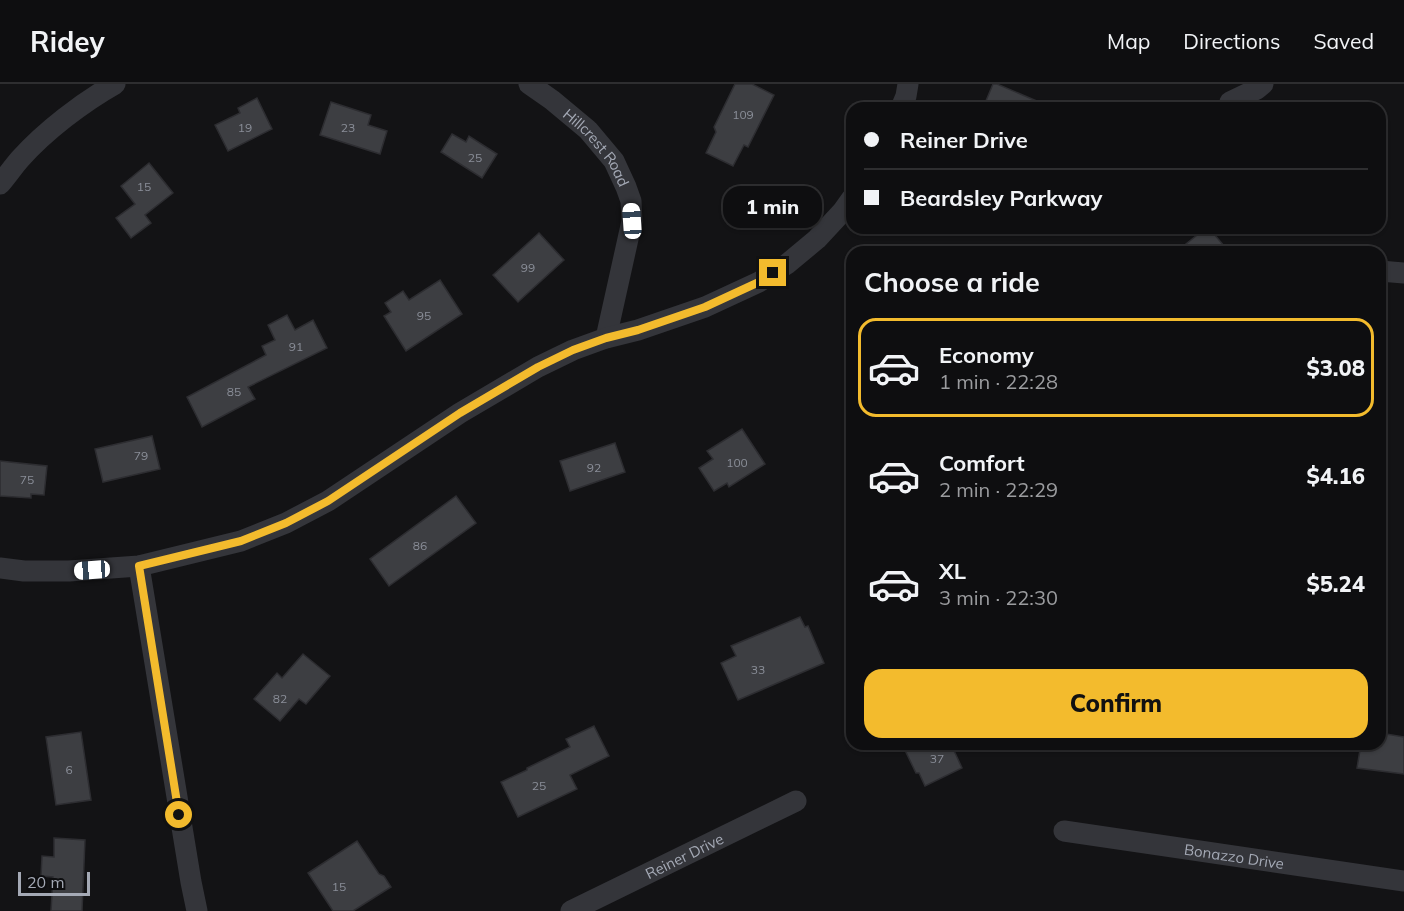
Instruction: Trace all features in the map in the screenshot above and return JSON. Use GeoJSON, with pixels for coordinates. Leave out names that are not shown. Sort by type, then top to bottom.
{"type":"FeatureCollection","features":[{"type":"Feature","properties":{"kind":"street"},"geometry":{"type":"LineString","coordinates":[[0,184],[20,159],[58,124],[115,84]]}},
{"type":"Feature","properties":{"kind":"street","name":"Hillcrest Road"},"geometry":{"type":"LineString","coordinates":[[529,84],[588,130],[614,162],[631,201],[632,221],[606,338]]}},
{"type":"Feature","properties":{"kind":"street"},"geometry":{"type":"LineString","coordinates":[[904,102],[908,84]]}},
{"type":"Feature","properties":{"kind":"street"},"geometry":{"type":"LineString","coordinates":[[1230,102],[1263,84]]}},
{"type":"Feature","properties":{"kind":"street"},"geometry":{"type":"LineString","coordinates":[[0,568],[69,572],[139,566],[241,541],[286,523],[328,501],[460,413],[538,367],[573,350],[606,338],[638,330],[705,307],[759,282],[787,264],[817,239],[846,206]]}},
{"type":"Feature","properties":{"kind":"street"},"geometry":{"type":"LineString","coordinates":[[1386,272],[1404,273]]}},
{"type":"Feature","properties":{"kind":"street"},"geometry":{"type":"LineString","coordinates":[[139,566],[190,882],[198,911]]}},
{"type":"Feature","properties":{"kind":"street","name":"Reiner Drive"},"geometry":{"type":"LineString","coordinates":[[571,911],[796,801]]}},
{"type":"Feature","properties":{"kind":"street","name":"Bonazzo Drive"},"geometry":{"type":"LineString","coordinates":[[1064,831],[1404,881]]}},
{"type":"Feature","properties":{"kind":"building"},"geometry":{"type":"Polygon","coordinates":[[[735,84],[752,84],[774,95],[748,147],[744,145],[733,166],[706,153],[716,132],[714,127],[735,84]]]}},
{"type":"Feature","properties":{"kind":"building"},"geometry":{"type":"Polygon","coordinates":[[[993,84],[997,84],[1039,102],[986,102],[993,84]]]}},
{"type":"Feature","properties":{"kind":"building"},"geometry":{"type":"Polygon","coordinates":[[[257,98],[272,129],[228,151],[215,125],[240,113],[238,108],[257,98]]]}},
{"type":"Feature","properties":{"kind":"building"},"geometry":{"type":"Polygon","coordinates":[[[331,102],[371,115],[368,125],[387,131],[380,154],[320,135],[331,102]]]}},
{"type":"Feature","properties":{"kind":"building"},"geometry":{"type":"Polygon","coordinates":[[[452,134],[466,142],[469,136],[497,154],[482,178],[441,152],[452,134]]]}},
{"type":"Feature","properties":{"kind":"building"},"geometry":{"type":"Polygon","coordinates":[[[149,163],[173,193],[145,215],[151,223],[131,238],[116,218],[135,204],[121,186],[149,163]]]}},
{"type":"Feature","properties":{"kind":"building"},"geometry":{"type":"Polygon","coordinates":[[[539,233],[564,260],[518,302],[493,275],[539,233]]]}},
{"type":"Feature","properties":{"kind":"building"},"geometry":{"type":"Polygon","coordinates":[[[1198,234],[1214,234],[1224,246],[1184,246],[1198,234]]]}},
{"type":"Feature","properties":{"kind":"building"},"geometry":{"type":"Polygon","coordinates":[[[440,280],[462,314],[406,351],[384,316],[391,312],[385,303],[403,291],[409,300],[440,280]]]}},
{"type":"Feature","properties":{"kind":"building"},"geometry":{"type":"Polygon","coordinates":[[[287,315],[295,330],[313,320],[327,348],[248,387],[255,399],[202,427],[187,397],[266,355],[262,346],[275,340],[268,325],[287,315]]]}},
{"type":"Feature","properties":{"kind":"building"},"geometry":{"type":"Polygon","coordinates":[[[742,429],[765,464],[729,487],[727,483],[714,491],[699,468],[713,459],[707,451],[742,429]]]}},
{"type":"Feature","properties":{"kind":"building"},"geometry":{"type":"Polygon","coordinates":[[[152,436],[160,469],[103,482],[95,449],[152,436]]]}},
{"type":"Feature","properties":{"kind":"building"},"geometry":{"type":"Polygon","coordinates":[[[615,443],[625,472],[570,491],[560,461],[615,443]]]}},
{"type":"Feature","properties":{"kind":"building"},"geometry":{"type":"Polygon","coordinates":[[[0,461],[47,466],[44,495],[31,494],[31,498],[0,496],[0,461]]]}},
{"type":"Feature","properties":{"kind":"building"},"geometry":{"type":"Polygon","coordinates":[[[456,496],[476,523],[389,586],[370,559],[456,496]]]}},
{"type":"Feature","properties":{"kind":"building"},"geometry":{"type":"Polygon","coordinates":[[[800,617],[805,627],[808,626],[824,663],[738,700],[721,663],[736,656],[731,646],[800,617]]]}},
{"type":"Feature","properties":{"kind":"building"},"geometry":{"type":"Polygon","coordinates":[[[303,654],[330,676],[306,704],[299,699],[280,721],[254,699],[277,673],[282,678],[303,654]]]}},
{"type":"Feature","properties":{"kind":"building"},"geometry":{"type":"Polygon","coordinates":[[[594,726],[609,756],[570,775],[577,789],[518,817],[501,782],[570,747],[566,739],[594,726]]]}},
{"type":"Feature","properties":{"kind":"building"},"geometry":{"type":"Polygon","coordinates":[[[81,732],[91,800],[56,805],[46,737],[81,732]]]}},
{"type":"Feature","properties":{"kind":"building"},"geometry":{"type":"Polygon","coordinates":[[[1386,734],[1404,737],[1404,774],[1357,768],[1360,750],[1386,750],[1386,734]]]}},
{"type":"Feature","properties":{"kind":"building"},"geometry":{"type":"Polygon","coordinates":[[[905,750],[954,750],[962,768],[925,786],[919,773],[916,773],[905,750]]]}},
{"type":"Feature","properties":{"kind":"building"},"geometry":{"type":"Polygon","coordinates":[[[54,838],[85,840],[82,911],[51,911],[53,877],[41,876],[42,856],[54,857],[54,838]]]}},
{"type":"Feature","properties":{"kind":"building"},"geometry":{"type":"Polygon","coordinates":[[[357,841],[379,874],[384,876],[391,887],[353,911],[333,911],[308,873],[357,841]]]}},
{"type":"Feature","properties":{"kind":"route"},"geometry":{"type":"LineString","coordinates":[[179,815],[139,566],[241,541],[286,523],[328,501],[460,413],[538,367],[573,350],[606,338],[638,330],[705,307],[773,273]]}}]}
